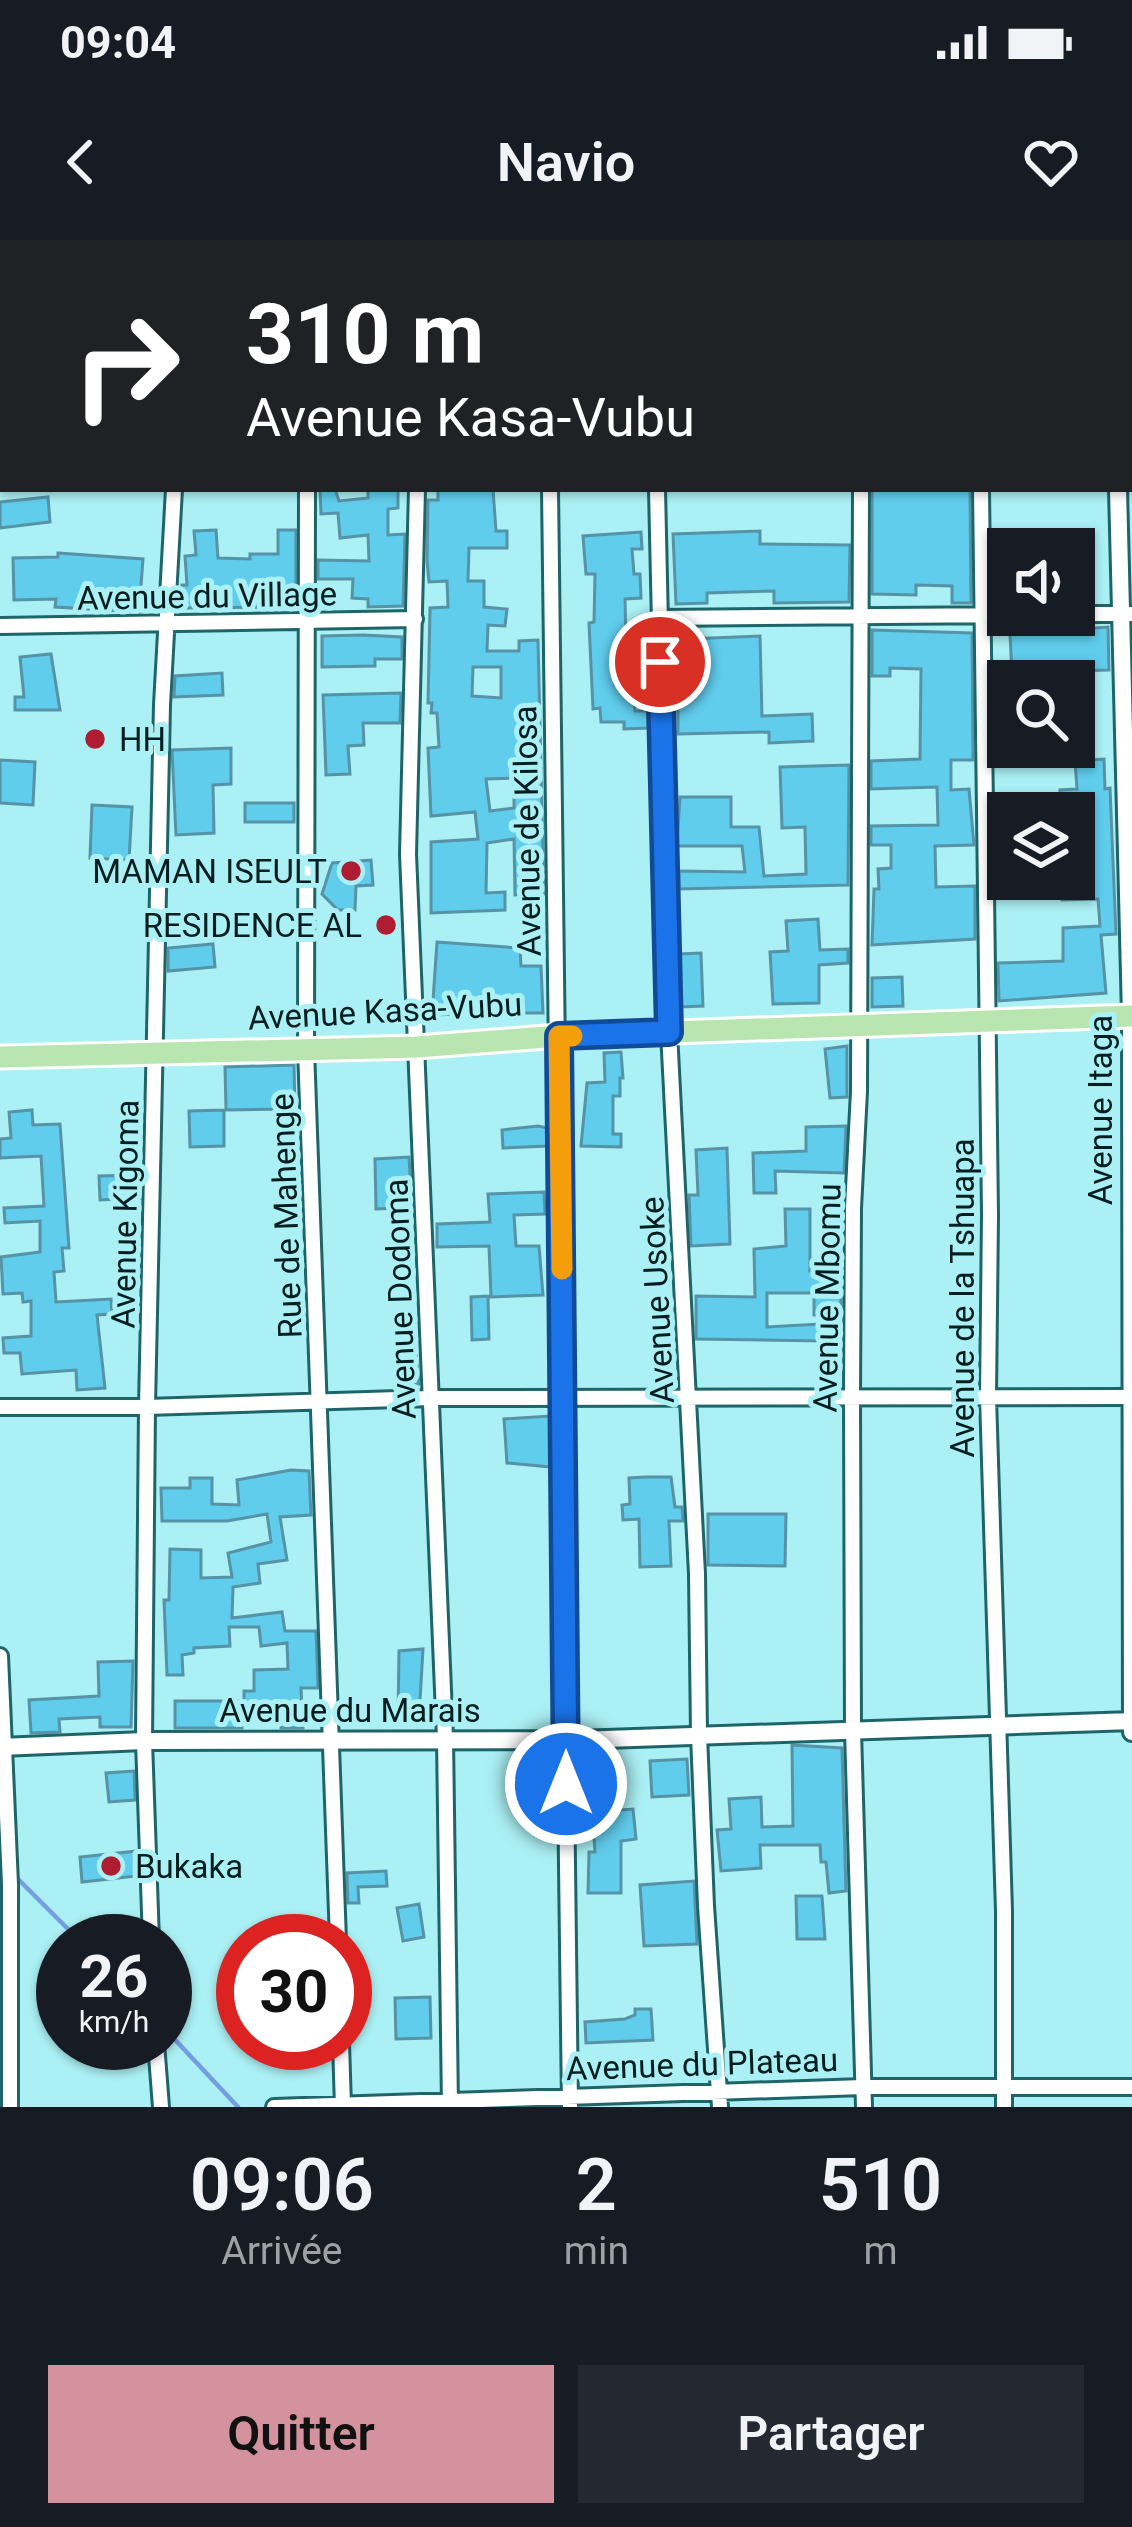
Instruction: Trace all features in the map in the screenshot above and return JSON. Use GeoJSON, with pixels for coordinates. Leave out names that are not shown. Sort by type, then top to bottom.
{"type":"FeatureCollection","features":[{"type":"Feature","properties":{"kind":"main road","name":"Avenue Kasa-Vubu"},"geometry":{"type":"LineString","coordinates":[[0,1057],[417,1047],[559,1036],[1131,1016]]}},
{"type":"Feature","properties":{"kind":"street","name":"Avenue Kigoma"},"geometry":{"type":"LineString","coordinates":[[150,1914],[144,1741],[147,1407],[162,705],[173,492]]}},
{"type":"Feature","properties":{"kind":"street","name":"Rue de Mahenge"},"geometry":{"type":"LineString","coordinates":[[308,492],[306,1049],[337,1914]]}},
{"type":"Feature","properties":{"kind":"street","name":"Avenue Dodoma"},"geometry":{"type":"LineString","coordinates":[[417,492],[408,854],[445,1738],[450,2104]]}},
{"type":"Feature","properties":{"kind":"street","name":"Avenue de Kilosa"},"geometry":{"type":"LineString","coordinates":[[550,492],[570,2101]]}},
{"type":"Feature","properties":{"kind":"street","name":"Avenue Usoke"},"geometry":{"type":"LineString","coordinates":[[657,492],[669,1032],[719,2099]]}},
{"type":"Feature","properties":{"kind":"street","name":"Avenue Mbomu"},"geometry":{"type":"LineString","coordinates":[[860,492],[852,1396],[853,1731],[864,2107]]}},
{"type":"Feature","properties":{"kind":"street","name":"Avenue de la Tshuapa"},"geometry":{"type":"LineString","coordinates":[[981,492],[988,1397],[1000,1726],[1004,2107]]}},
{"type":"Feature","properties":{"kind":"street","name":"Avenue Itaga"},"geometry":{"type":"LineString","coordinates":[[1118,492],[1126,614],[1131,1016],[1132,1732]]}},
{"type":"Feature","properties":{"kind":"street"},"geometry":{"type":"LineString","coordinates":[[1095,614],[1126,614]]}},
{"type":"Feature","properties":{"kind":"street"},"geometry":{"type":"LineString","coordinates":[[658,619],[987,615]]}},
{"type":"Feature","properties":{"kind":"street","name":"Avenue du Village"},"geometry":{"type":"LineString","coordinates":[[0,626],[415,619]]}},
{"type":"Feature","properties":{"kind":"street"},"geometry":{"type":"LineString","coordinates":[[0,1407],[431,1398],[1131,1397]]}},
{"type":"Feature","properties":{"kind":"street"},"geometry":{"type":"LineString","coordinates":[[0,1657],[10,1884],[10,2107]]}},
{"type":"Feature","properties":{"kind":"street","name":"Avenue du Marais"},"geometry":{"type":"LineString","coordinates":[[2,1747],[144,1741],[566,1740],[1132,1721]]}},
{"type":"Feature","properties":{"kind":"street"},"geometry":{"type":"LineString","coordinates":[[158,2070],[161,2107]]}},
{"type":"Feature","properties":{"kind":"street"},"geometry":{"type":"LineString","coordinates":[[342,2070],[343,2105]]}},
{"type":"Feature","properties":{"kind":"street","name":"Avenue du Plateau"},"geometry":{"type":"LineString","coordinates":[[274,2107],[719,2099],[863,2087],[1132,2087]]}},
{"type":"Feature","properties":{"kind":"building"},"geometry":{"type":"Polygon","coordinates":[[[320,492],[336,492],[339,501],[368,498],[368,492],[398,492],[398,508],[388,509],[388,535],[405,534],[403,606],[368,607],[368,599],[352,598],[353,579],[318,579],[318,560],[369,561],[368,535],[340,538],[338,513],[321,514],[320,492]]]}},
{"type":"Feature","properties":{"kind":"building"},"geometry":{"type":"Polygon","coordinates":[[[438,492],[493,492],[496,531],[507,531],[507,548],[469,548],[468,581],[484,581],[484,607],[507,609],[505,626],[488,625],[487,651],[519,651],[519,641],[538,640],[544,894],[515,895],[514,839],[487,843],[486,893],[505,892],[505,910],[431,913],[431,842],[478,839],[475,812],[431,816],[428,748],[439,747],[437,713],[431,713],[432,703],[428,703],[430,608],[448,607],[447,581],[429,582],[428,500],[438,500],[438,492]],[[473,667],[472,696],[501,698],[501,667],[473,667]],[[514,778],[486,779],[490,811],[514,808],[514,778]]]}},
{"type":"Feature","properties":{"kind":"building"},"geometry":{"type":"Polygon","coordinates":[[[872,492],[970,492],[971,603],[952,603],[952,586],[916,585],[916,595],[872,594],[872,492]]]}},
{"type":"Feature","properties":{"kind":"building"},"geometry":{"type":"Polygon","coordinates":[[[48,497],[50,522],[0,528],[0,502],[48,497]]]}},
{"type":"Feature","properties":{"kind":"building"},"geometry":{"type":"Polygon","coordinates":[[[216,530],[218,558],[250,559],[250,554],[278,554],[278,530],[296,530],[296,607],[182,608],[182,585],[187,585],[185,556],[196,555],[194,531],[216,530]]]}},
{"type":"Feature","properties":{"kind":"building"},"geometry":{"type":"Polygon","coordinates":[[[760,531],[760,544],[850,545],[849,602],[774,603],[774,591],[707,593],[707,603],[676,604],[673,534],[760,531]]]}},
{"type":"Feature","properties":{"kind":"building"},"geometry":{"type":"Polygon","coordinates":[[[641,532],[642,549],[632,549],[641,598],[625,599],[626,642],[646,641],[646,655],[614,656],[615,685],[633,684],[635,711],[648,711],[648,728],[624,729],[624,722],[601,722],[600,708],[593,709],[589,623],[594,622],[595,574],[586,574],[583,536],[641,532]]]}},
{"type":"Feature","properties":{"kind":"building"},"geometry":{"type":"Polygon","coordinates":[[[58,553],[143,559],[139,612],[55,607],[56,599],[14,600],[13,558],[58,557],[58,553]]]}},
{"type":"Feature","properties":{"kind":"building"},"geometry":{"type":"Polygon","coordinates":[[[1108,627],[1109,670],[1095,670],[1095,660],[1011,660],[1010,636],[1095,636],[1095,628],[1108,627]]]}},
{"type":"Feature","properties":{"kind":"building"},"geometry":{"type":"Polygon","coordinates":[[[872,630],[972,633],[973,760],[951,760],[951,790],[969,789],[974,845],[935,846],[936,887],[975,886],[975,939],[872,945],[874,889],[879,889],[878,869],[891,868],[891,845],[871,845],[871,826],[938,825],[937,787],[871,789],[871,761],[920,759],[921,669],[890,668],[890,676],[872,676],[872,630]]]}},
{"type":"Feature","properties":{"kind":"building"},"geometry":{"type":"Polygon","coordinates":[[[322,636],[402,637],[402,659],[375,659],[375,666],[322,667],[322,636]]]}},
{"type":"Feature","properties":{"kind":"building"},"geometry":{"type":"Polygon","coordinates":[[[760,636],[762,716],[812,714],[813,741],[769,743],[769,732],[678,734],[678,705],[685,704],[684,672],[690,672],[688,639],[760,636]]]}},
{"type":"Feature","properties":{"kind":"building"},"geometry":{"type":"Polygon","coordinates":[[[51,654],[60,710],[15,710],[15,697],[24,697],[20,657],[51,654]]]}},
{"type":"Feature","properties":{"kind":"building"},"geometry":{"type":"Polygon","coordinates":[[[222,673],[223,695],[174,697],[175,676],[222,673]]]}},
{"type":"Feature","properties":{"kind":"building"},"geometry":{"type":"Polygon","coordinates":[[[401,693],[400,723],[363,723],[364,745],[348,746],[350,774],[326,775],[323,695],[401,693]]]}},
{"type":"Feature","properties":{"kind":"building"},"geometry":{"type":"Polygon","coordinates":[[[231,748],[231,784],[213,785],[214,833],[176,835],[172,750],[231,748]]]}},
{"type":"Feature","properties":{"kind":"building"},"geometry":{"type":"Polygon","coordinates":[[[1104,759],[1105,789],[1110,788],[1116,934],[1101,935],[1106,993],[999,1001],[998,963],[1063,961],[1063,928],[1100,926],[1095,899],[1095,792],[1060,792],[1077,789],[1076,768],[1095,768],[1095,760],[1104,759]]]}},
{"type":"Feature","properties":{"kind":"building"},"geometry":{"type":"Polygon","coordinates":[[[0,760],[35,762],[33,805],[0,803],[0,760]]]}},
{"type":"Feature","properties":{"kind":"building"},"geometry":{"type":"Polygon","coordinates":[[[849,765],[848,885],[679,889],[679,871],[745,872],[742,846],[677,846],[680,797],[731,797],[731,827],[759,827],[764,876],[806,874],[805,827],[782,828],[780,767],[849,765]]]}},
{"type":"Feature","properties":{"kind":"building"},"geometry":{"type":"Polygon","coordinates":[[[245,803],[294,803],[294,822],[245,822],[245,803]]]}},
{"type":"Feature","properties":{"kind":"building"},"geometry":{"type":"Polygon","coordinates":[[[92,805],[132,807],[129,860],[90,858],[92,805]]]}},
{"type":"Feature","properties":{"kind":"building"},"geometry":{"type":"Polygon","coordinates":[[[371,860],[373,885],[356,886],[355,910],[338,910],[322,894],[332,863],[371,860]]]}},
{"type":"Feature","properties":{"kind":"building"},"geometry":{"type":"Polygon","coordinates":[[[818,919],[820,950],[848,949],[848,963],[819,965],[819,1003],[773,1004],[770,952],[788,951],[786,921],[818,919]]]}},
{"type":"Feature","properties":{"kind":"building"},"geometry":{"type":"Polygon","coordinates":[[[437,942],[520,948],[521,966],[541,966],[543,1013],[522,1013],[521,1000],[495,1000],[496,1013],[432,1015],[437,942]]]}},
{"type":"Feature","properties":{"kind":"building"},"geometry":{"type":"Polygon","coordinates":[[[213,944],[215,967],[168,971],[168,948],[213,944]]]}},
{"type":"Feature","properties":{"kind":"building"},"geometry":{"type":"Polygon","coordinates":[[[701,953],[703,1006],[680,1007],[679,954],[701,953]]]}},
{"type":"Feature","properties":{"kind":"building"},"geometry":{"type":"Polygon","coordinates":[[[902,977],[903,1006],[872,1007],[872,978],[902,977]]]}},
{"type":"Feature","properties":{"kind":"building"},"geometry":{"type":"Polygon","coordinates":[[[847,1046],[847,1097],[830,1098],[825,1049],[847,1046]]]}},
{"type":"Feature","properties":{"kind":"building"},"geometry":{"type":"Polygon","coordinates":[[[621,1052],[623,1078],[620,1096],[613,1096],[613,1134],[621,1134],[621,1147],[581,1146],[587,1083],[605,1082],[604,1053],[621,1052]]]}},
{"type":"Feature","properties":{"kind":"building"},"geometry":{"type":"Polygon","coordinates":[[[294,1065],[295,1109],[226,1110],[225,1067],[294,1065]]]}},
{"type":"Feature","properties":{"kind":"building"},"geometry":{"type":"Polygon","coordinates":[[[32,1110],[33,1125],[60,1124],[69,1248],[62,1248],[64,1271],[54,1272],[56,1302],[111,1299],[112,1314],[97,1315],[105,1388],[77,1390],[76,1370],[22,1374],[20,1353],[4,1353],[3,1338],[31,1336],[31,1301],[23,1302],[22,1293],[3,1294],[1,1257],[40,1252],[40,1221],[5,1223],[4,1208],[44,1206],[41,1156],[0,1158],[0,1139],[11,1138],[9,1112],[32,1110]]]}},
{"type":"Feature","properties":{"kind":"building"},"geometry":{"type":"Polygon","coordinates":[[[224,1110],[224,1146],[190,1147],[189,1111],[224,1110]]]}},
{"type":"Feature","properties":{"kind":"building"},"geometry":{"type":"Polygon","coordinates":[[[846,1126],[844,1173],[775,1171],[776,1193],[754,1193],[753,1153],[806,1151],[806,1127],[846,1126]]]}},
{"type":"Feature","properties":{"kind":"building"},"geometry":{"type":"Polygon","coordinates":[[[547,1128],[547,1146],[503,1148],[502,1130],[547,1128]]]}},
{"type":"Feature","properties":{"kind":"building"},"geometry":{"type":"Polygon","coordinates":[[[727,1148],[730,1244],[691,1246],[689,1195],[698,1195],[696,1150],[727,1148]]]}},
{"type":"Feature","properties":{"kind":"building"},"geometry":{"type":"Polygon","coordinates":[[[409,1157],[411,1190],[400,1190],[401,1208],[376,1209],[375,1159],[409,1157]]]}},
{"type":"Feature","properties":{"kind":"building"},"geometry":{"type":"Polygon","coordinates":[[[139,1175],[140,1198],[100,1200],[99,1176],[139,1175]]]}},
{"type":"Feature","properties":{"kind":"building"},"geometry":{"type":"Polygon","coordinates":[[[544,1192],[545,1214],[514,1215],[516,1246],[539,1246],[543,1295],[491,1297],[489,1246],[437,1247],[437,1224],[490,1222],[488,1194],[544,1192]]]}},
{"type":"Feature","properties":{"kind":"building"},"geometry":{"type":"Polygon","coordinates":[[[785,1209],[810,1209],[810,1271],[841,1271],[841,1314],[814,1315],[814,1293],[767,1293],[767,1327],[820,1324],[821,1341],[696,1339],[696,1296],[755,1297],[754,1249],[786,1246],[785,1209]]]}},
{"type":"Feature","properties":{"kind":"building"},"geometry":{"type":"Polygon","coordinates":[[[488,1296],[489,1339],[472,1340],[471,1297],[488,1296]]]}},
{"type":"Feature","properties":{"kind":"building"},"geometry":{"type":"Polygon","coordinates":[[[414,1331],[419,1384],[401,1385],[400,1340],[414,1339],[414,1331]]]}},
{"type":"Feature","properties":{"kind":"building"},"geometry":{"type":"Polygon","coordinates":[[[550,1416],[551,1467],[507,1463],[504,1419],[550,1416]]]}},
{"type":"Feature","properties":{"kind":"building"},"geometry":{"type":"Polygon","coordinates":[[[309,1471],[311,1515],[280,1517],[287,1560],[258,1564],[260,1583],[233,1587],[232,1618],[282,1612],[285,1631],[316,1631],[318,1688],[301,1688],[303,1728],[281,1728],[281,1718],[242,1719],[242,1728],[175,1728],[175,1701],[244,1701],[244,1691],[254,1691],[254,1670],[288,1669],[287,1643],[261,1646],[259,1627],[229,1627],[230,1646],[194,1648],[194,1653],[182,1655],[183,1675],[167,1675],[164,1600],[169,1600],[170,1549],[201,1550],[201,1578],[232,1577],[228,1553],[271,1542],[267,1514],[227,1521],[162,1521],[161,1488],[190,1488],[190,1478],[212,1478],[212,1504],[239,1505],[237,1480],[309,1471]]]}},
{"type":"Feature","properties":{"kind":"building"},"geometry":{"type":"Polygon","coordinates":[[[671,1477],[675,1507],[682,1507],[683,1521],[669,1521],[671,1566],[640,1567],[639,1519],[623,1520],[622,1505],[630,1504],[629,1478],[671,1477]]]}},
{"type":"Feature","properties":{"kind":"building"},"geometry":{"type":"Polygon","coordinates":[[[708,1514],[786,1514],[785,1566],[708,1565],[708,1514]]]}},
{"type":"Feature","properties":{"kind":"building"},"geometry":{"type":"Polygon","coordinates":[[[423,1649],[419,1717],[398,1717],[399,1651],[423,1649]]]}},
{"type":"Feature","properties":{"kind":"building"},"geometry":{"type":"Polygon","coordinates":[[[133,1661],[131,1727],[100,1727],[100,1717],[59,1719],[60,1732],[31,1733],[29,1700],[99,1696],[98,1662],[133,1661]]]}},
{"type":"Feature","properties":{"kind":"building"},"geometry":{"type":"Polygon","coordinates":[[[792,1745],[842,1748],[846,1891],[829,1893],[820,1845],[760,1845],[761,1868],[721,1871],[717,1830],[731,1829],[729,1799],[761,1797],[762,1827],[793,1826],[792,1745]]]}},
{"type":"Feature","properties":{"kind":"building"},"geometry":{"type":"Polygon","coordinates":[[[687,1759],[689,1795],[652,1797],[650,1761],[687,1759]]]}},
{"type":"Feature","properties":{"kind":"building"},"geometry":{"type":"Polygon","coordinates":[[[134,1771],[135,1800],[109,1802],[106,1773],[134,1771]]]}},
{"type":"Feature","properties":{"kind":"building"},"geometry":{"type":"Polygon","coordinates":[[[633,1809],[636,1839],[621,1841],[621,1893],[588,1893],[589,1852],[595,1852],[592,1812],[633,1809]]]}},
{"type":"Feature","properties":{"kind":"building","name":"Bukaka"},"geometry":{"type":"Polygon","coordinates":[[[137,1851],[137,1876],[82,1882],[80,1857],[137,1851]]]}},
{"type":"Feature","properties":{"kind":"building"},"geometry":{"type":"Polygon","coordinates":[[[386,1871],[387,1886],[358,1887],[359,1903],[348,1903],[347,1873],[386,1871]]]}},
{"type":"Feature","properties":{"kind":"building"},"geometry":{"type":"Polygon","coordinates":[[[694,1881],[697,1944],[644,1946],[640,1885],[694,1881]]]}},
{"type":"Feature","properties":{"kind":"building"},"geometry":{"type":"Polygon","coordinates":[[[796,1896],[822,1896],[825,1939],[797,1939],[796,1896]]]}},
{"type":"Feature","properties":{"kind":"building"},"geometry":{"type":"Polygon","coordinates":[[[419,1904],[424,1937],[403,1941],[397,1908],[419,1904]]]}},
{"type":"Feature","properties":{"kind":"building"},"geometry":{"type":"Polygon","coordinates":[[[430,1997],[431,2038],[396,2039],[395,1998],[430,1997]]]}},
{"type":"Feature","properties":{"kind":"building"},"geometry":{"type":"Polygon","coordinates":[[[635,2009],[651,2009],[653,2040],[586,2043],[585,2022],[625,2019],[635,2015],[635,2009]]]}},
{"type":"Feature","properties":{"kind":"waterway"},"geometry":{"type":"LineString","coordinates":[[16,1877],[53,1914]]}},
{"type":"Feature","properties":{"kind":"waterway"},"geometry":{"type":"LineString","coordinates":[[192,2058],[238,2107]]}},
{"type":"Feature","properties":{"kind":"slow traffic"},"geometry":{"type":"LineString","coordinates":[[562,1269],[559,1036],[572,1036]]}},
{"type":"Feature","properties":{"kind":"place","name":"HH"},"geometry":{"type":"Point","coordinates":[95,739]}},
{"type":"Feature","properties":{"kind":"place","name":"MAMAN ISEULT"},"geometry":{"type":"Point","coordinates":[351,871]}},
{"type":"Feature","properties":{"kind":"place","name":"RESIDENCE AL"},"geometry":{"type":"Point","coordinates":[386,925]}},
{"type":"Feature","properties":{"kind":"place","name":"Bukaka"},"geometry":{"type":"Point","coordinates":[111,1866]}},
{"type":"Feature","properties":{"kind":"route"},"geometry":{"type":"LineString","coordinates":[[566,1784],[559,1036],[669,1032],[660,662]]}}]}
